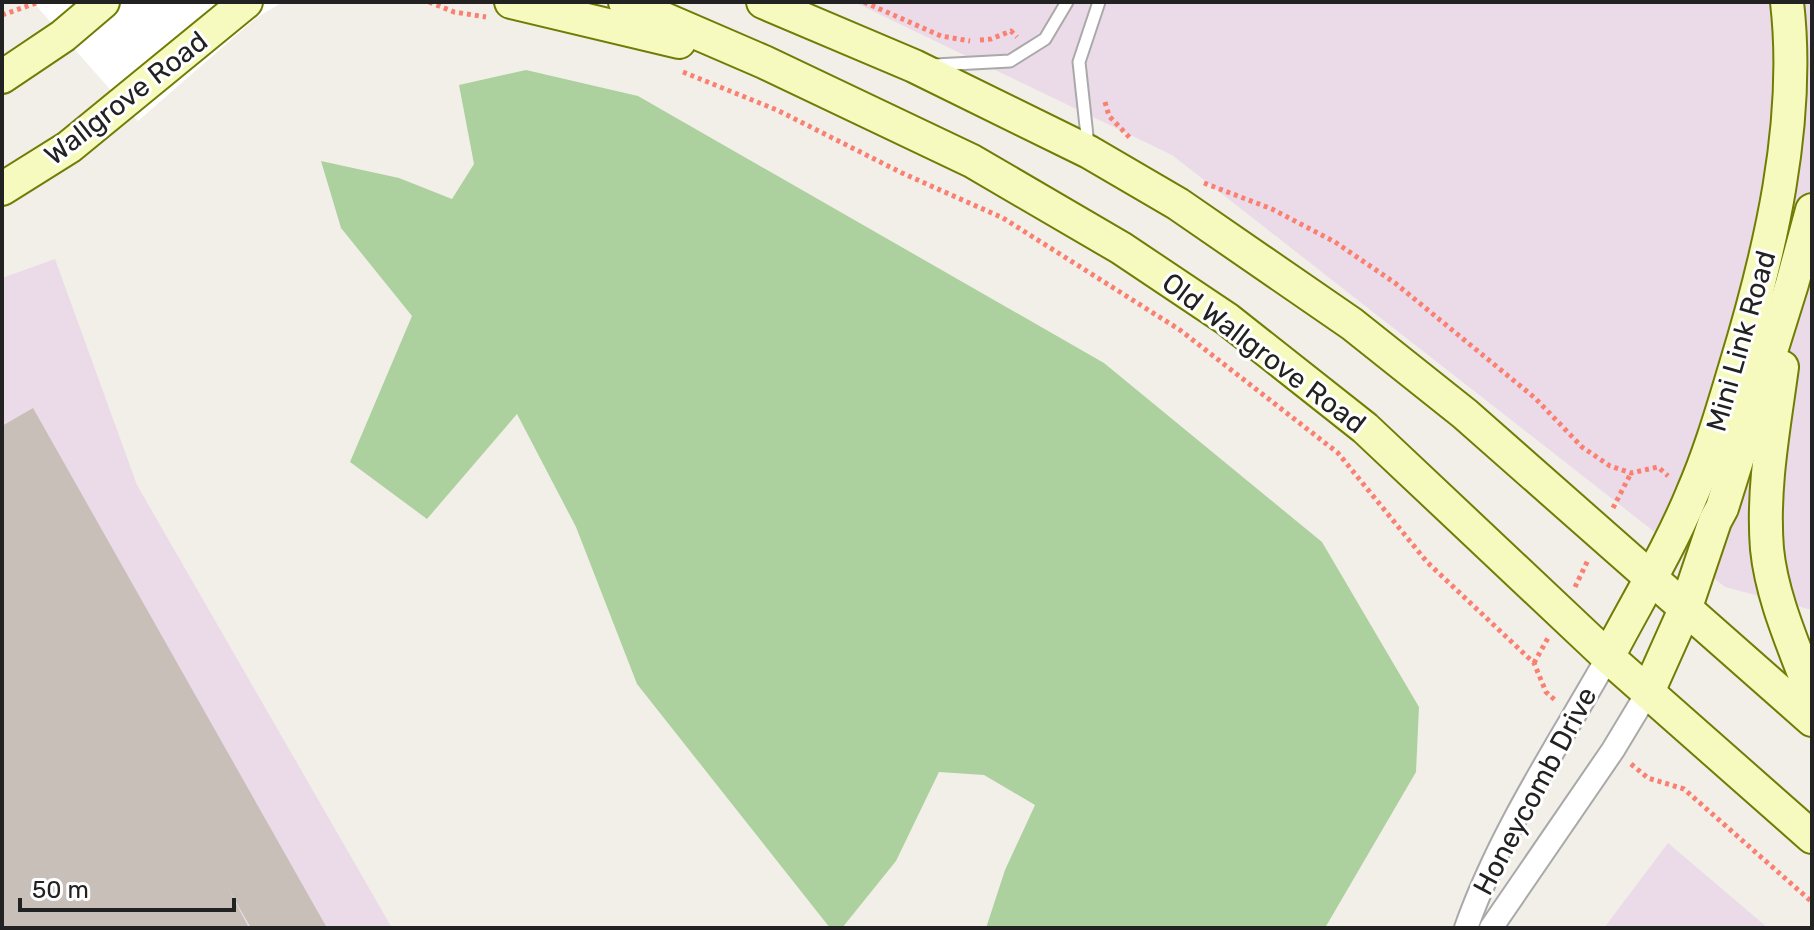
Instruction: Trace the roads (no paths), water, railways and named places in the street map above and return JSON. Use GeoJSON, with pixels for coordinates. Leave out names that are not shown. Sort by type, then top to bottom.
{"type":"FeatureCollection","features":[{"type":"Feature","properties":{"kind":"main road"},"geometry":{"type":"LineString","coordinates":[[2,77],[63,36],[103,2]]}},
{"type":"Feature","properties":{"kind":"main road","name":"Wallgrove Road"},"geometry":{"type":"LineString","coordinates":[[2,189],[69,147],[124,105],[246,2]]}},
{"type":"Feature","properties":{"kind":"main road","name":"Old Wallgrove Road"},"geometry":{"type":"LineString","coordinates":[[625,2],[764,62],[972,161],[1121,248],[1227,319],[1365,428],[1608,657],[1812,837]]}},
{"type":"Feature","properties":{"kind":"main road"},"geometry":{"type":"LineString","coordinates":[[763,2],[914,66],[1089,152],[1178,204],[1352,324],[1465,414],[1812,720]]}},
{"type":"Feature","properties":{"kind":"main road","name":"Mini Link Road"},"geometry":{"type":"LineString","coordinates":[[1608,657],[1691,498],[1712,443],[1754,306],[1773,227],[1787,127],[1790,28],[1787,2]]}},
{"type":"Feature","properties":{"kind":"main road"},"geometry":{"type":"LineString","coordinates":[[504,11],[764,62]]}},
{"type":"Feature","properties":{"kind":"main road","name":"Mini Link Road"},"geometry":{"type":"LineString","coordinates":[[1648,692],[1686,607],[1722,508],[1812,210]]}},
{"type":"Feature","properties":{"kind":"main road"},"geometry":{"type":"LineString","coordinates":[[1792,284],[1766,497],[1767,551],[1775,592],[1812,695]]}},
{"type":"Feature","properties":{"kind":"street","name":"Honeycomb Drive"},"geometry":{"type":"LineString","coordinates":[[1466,928],[1484,878],[1608,657]]}},
{"type":"Feature","properties":{"kind":"street","name":"Honeycomb Drive"},"geometry":{"type":"LineString","coordinates":[[1491,928],[1613,750],[1648,692]]}},
{"type":"Feature","properties":{"kind":"lane"},"geometry":{"type":"LineString","coordinates":[[914,66],[1010,61],[1045,39],[1067,2]]}},
{"type":"Feature","properties":{"kind":"lane"},"geometry":{"type":"LineString","coordinates":[[1089,152],[1079,62],[1099,2]]}}]}
